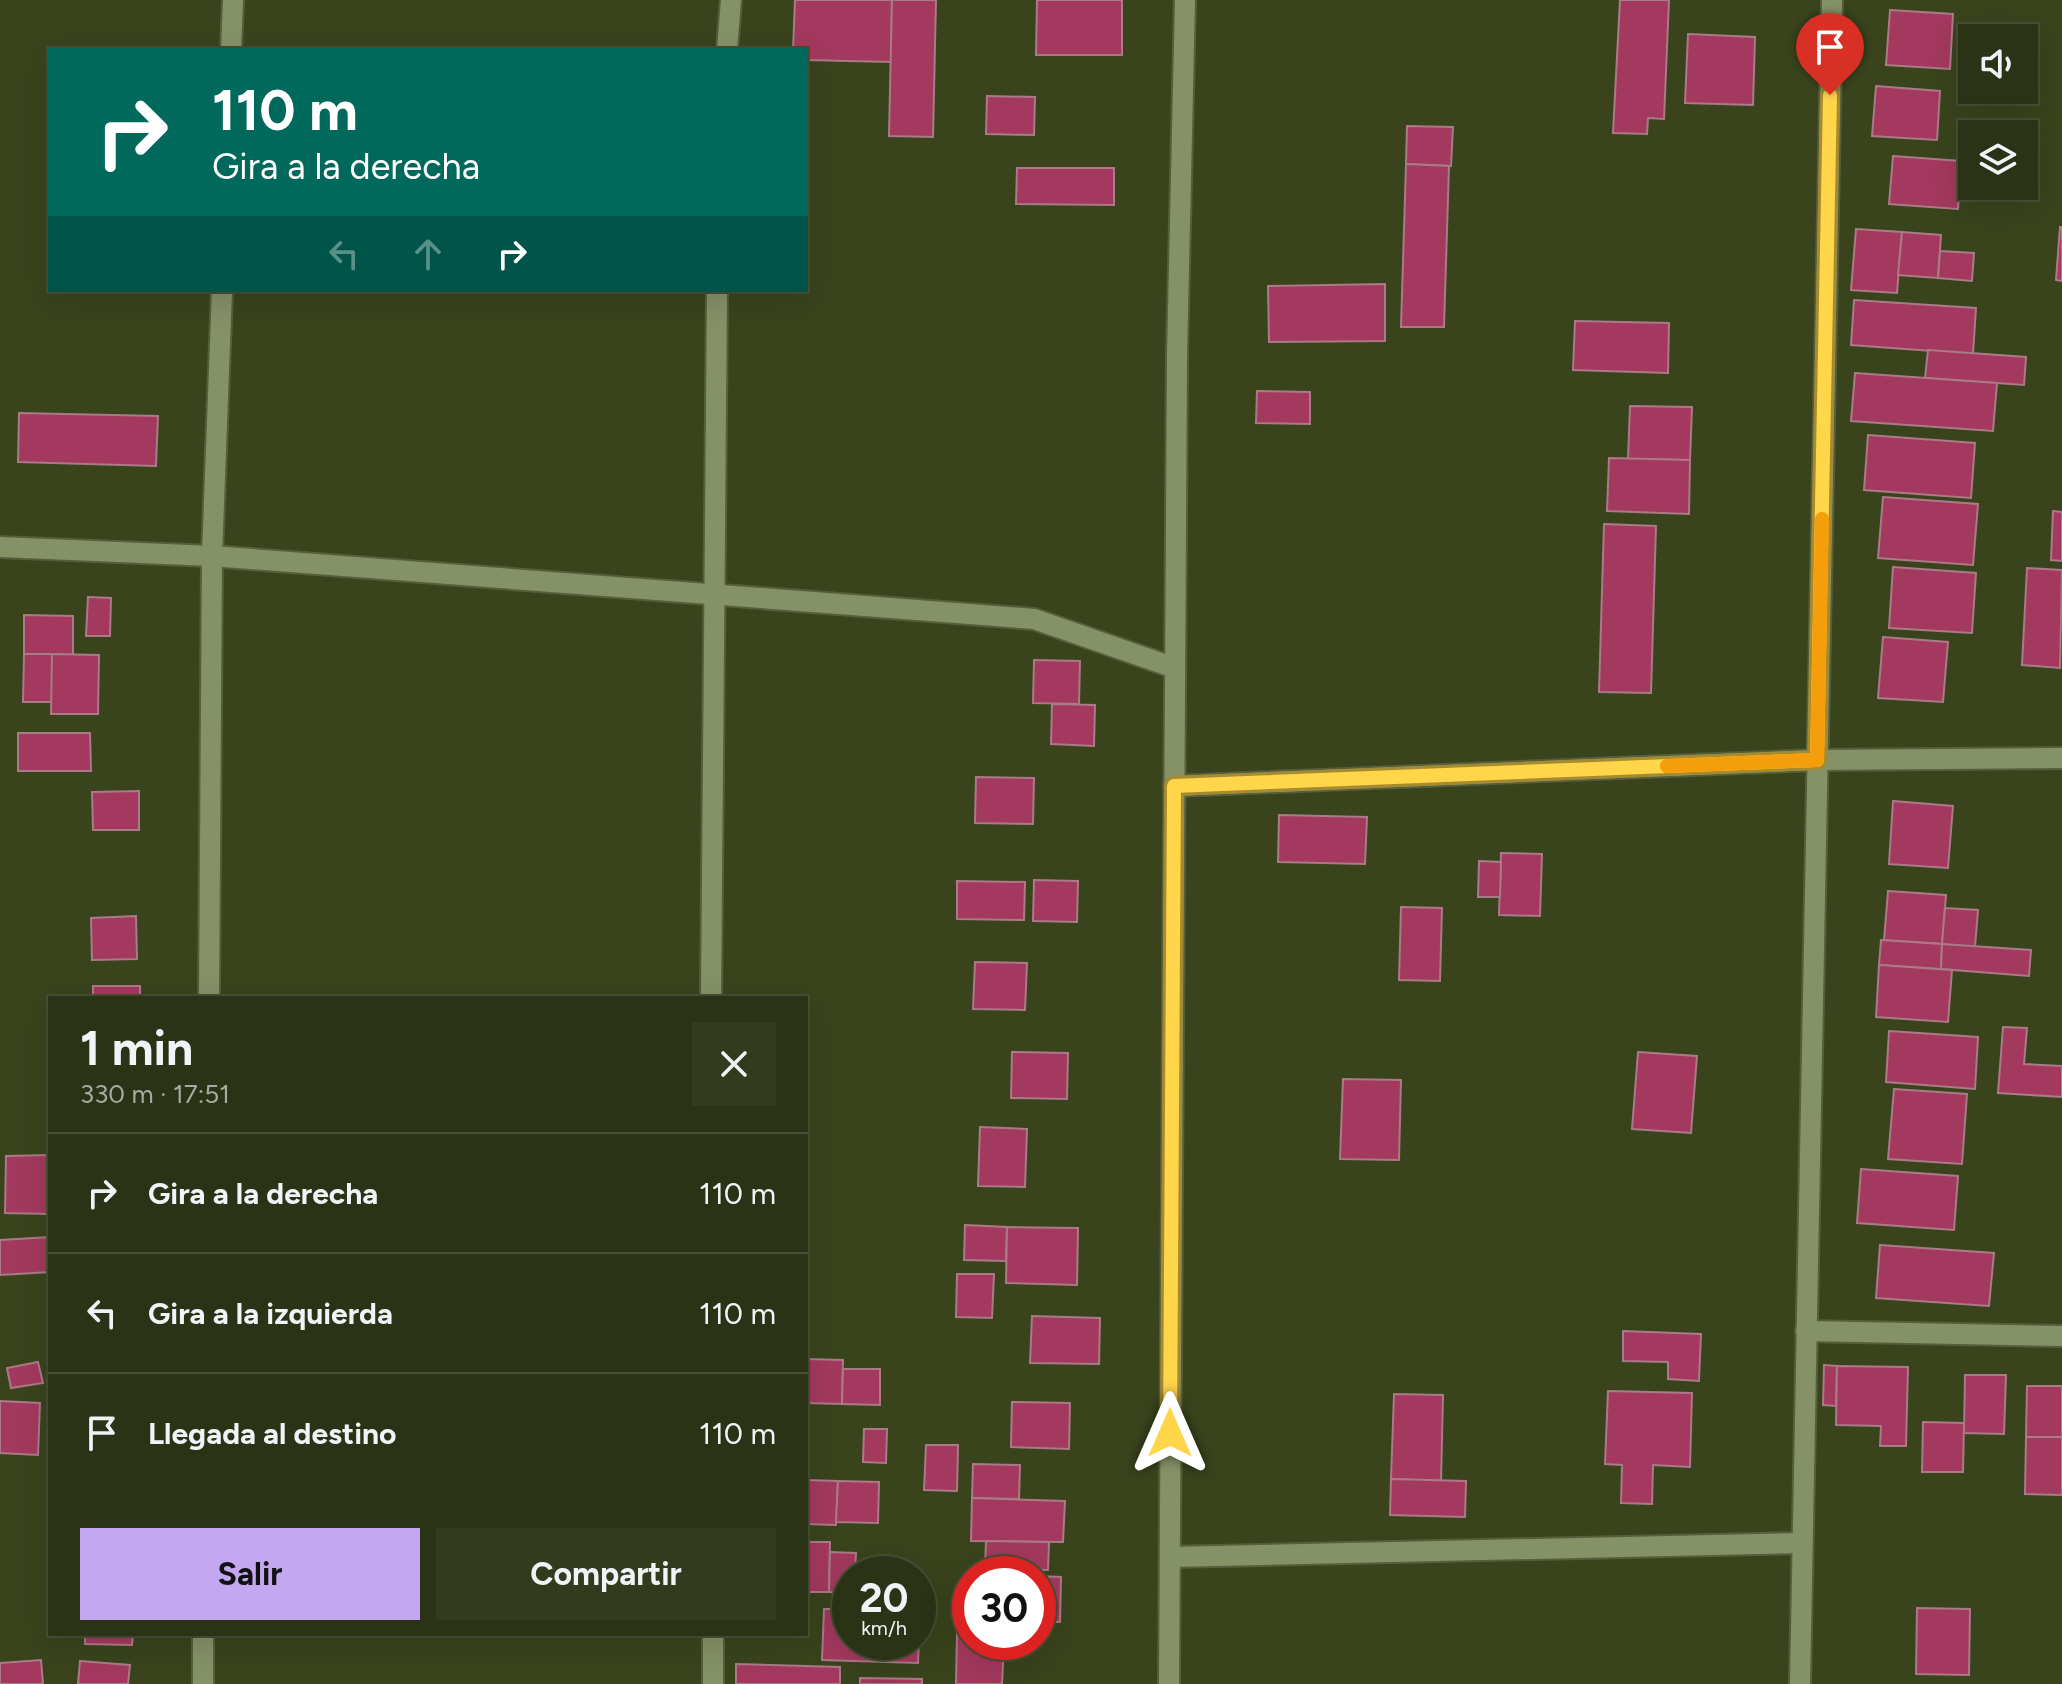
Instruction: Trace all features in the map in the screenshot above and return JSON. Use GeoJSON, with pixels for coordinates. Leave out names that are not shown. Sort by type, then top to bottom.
{"type":"FeatureCollection","features":[{"type":"Feature","properties":{"kind":"street"},"geometry":{"type":"LineString","coordinates":[[231,48],[233,0]]}},
{"type":"Feature","properties":{"kind":"street"},"geometry":{"type":"LineString","coordinates":[[727,48],[731,0]]}},
{"type":"Feature","properties":{"kind":"street"},"geometry":{"type":"LineString","coordinates":[[1169,1684],[1177,355],[1185,0]]}},
{"type":"Feature","properties":{"kind":"street"},"geometry":{"type":"LineString","coordinates":[[1800,1684],[1832,0]]}},
{"type":"Feature","properties":{"kind":"street"},"geometry":{"type":"LineString","coordinates":[[209,996],[212,556],[222,292]]}},
{"type":"Feature","properties":{"kind":"street"},"geometry":{"type":"LineString","coordinates":[[711,996],[717,292]]}},
{"type":"Feature","properties":{"kind":"street"},"geometry":{"type":"LineString","coordinates":[[0,547],[212,556],[1034,619],[1175,668]]}},
{"type":"Feature","properties":{"kind":"street"},"geometry":{"type":"LineString","coordinates":[[1174,786],[1817,760],[2062,758]]}},
{"type":"Feature","properties":{"kind":"street"},"geometry":{"type":"LineString","coordinates":[[1806,1331],[2062,1336]]}},
{"type":"Feature","properties":{"kind":"street"},"geometry":{"type":"LineString","coordinates":[[1170,1557],[1802,1543]]}},
{"type":"Feature","properties":{"kind":"street"},"geometry":{"type":"LineString","coordinates":[[203,1636],[203,1684]]}},
{"type":"Feature","properties":{"kind":"street"},"geometry":{"type":"LineString","coordinates":[[713,1636],[713,1684]]}},
{"type":"Feature","properties":{"kind":"building"},"geometry":{"type":"Polygon","coordinates":[[[795,0],[892,0],[891,62],[808,60],[808,48],[793,48],[795,0]]]}},
{"type":"Feature","properties":{"kind":"building"},"geometry":{"type":"Polygon","coordinates":[[[892,0],[936,0],[933,137],[889,136],[892,0]]]}},
{"type":"Feature","properties":{"kind":"building"},"geometry":{"type":"Polygon","coordinates":[[[1037,0],[1122,0],[1122,55],[1036,55],[1037,0]]]}},
{"type":"Feature","properties":{"kind":"building"},"geometry":{"type":"Polygon","coordinates":[[[1620,0],[1669,0],[1664,119],[1648,118],[1647,134],[1613,133],[1620,0]]]}},
{"type":"Feature","properties":{"kind":"building"},"geometry":{"type":"Polygon","coordinates":[[[1890,10],[1953,14],[1950,69],[1886,65],[1890,10]]]}},
{"type":"Feature","properties":{"kind":"building"},"geometry":{"type":"Polygon","coordinates":[[[1688,34],[1755,37],[1753,105],[1685,103],[1688,34]]]}},
{"type":"Feature","properties":{"kind":"building"},"geometry":{"type":"Polygon","coordinates":[[[1876,86],[1940,91],[1937,140],[1872,136],[1876,86]]]}},
{"type":"Feature","properties":{"kind":"building"},"geometry":{"type":"Polygon","coordinates":[[[987,96],[1035,97],[1034,135],[986,134],[987,96]]]}},
{"type":"Feature","properties":{"kind":"building"},"geometry":{"type":"Polygon","coordinates":[[[1407,126],[1453,127],[1451,166],[1406,164],[1407,126]]]}},
{"type":"Feature","properties":{"kind":"building"},"geometry":{"type":"Polygon","coordinates":[[[1893,156],[1958,161],[1958,209],[1889,204],[1893,156]]]}},
{"type":"Feature","properties":{"kind":"building"},"geometry":{"type":"Polygon","coordinates":[[[1406,164],[1449,166],[1444,327],[1401,327],[1406,164]]]}},
{"type":"Feature","properties":{"kind":"building"},"geometry":{"type":"Polygon","coordinates":[[[1017,168],[1114,168],[1114,205],[1016,204],[1017,168]]]}},
{"type":"Feature","properties":{"kind":"building"},"geometry":{"type":"Polygon","coordinates":[[[2062,227],[2062,281],[2056,280],[2062,227]]]}},
{"type":"Feature","properties":{"kind":"building"},"geometry":{"type":"Polygon","coordinates":[[[1856,229],[1902,232],[1897,293],[1851,290],[1856,229]]]}},
{"type":"Feature","properties":{"kind":"building"},"geometry":{"type":"Polygon","coordinates":[[[1902,232],[1941,235],[1938,278],[1898,275],[1902,232]]]}},
{"type":"Feature","properties":{"kind":"building"},"geometry":{"type":"Polygon","coordinates":[[[1940,251],[1974,253],[1972,281],[1938,278],[1940,251]]]}},
{"type":"Feature","properties":{"kind":"building"},"geometry":{"type":"Polygon","coordinates":[[[1385,284],[1385,341],[1269,342],[1268,286],[1385,284]]]}},
{"type":"Feature","properties":{"kind":"building"},"geometry":{"type":"Polygon","coordinates":[[[1854,300],[1976,308],[1973,354],[1851,345],[1854,300]]]}},
{"type":"Feature","properties":{"kind":"building"},"geometry":{"type":"Polygon","coordinates":[[[1575,321],[1669,323],[1668,373],[1573,370],[1575,321]]]}},
{"type":"Feature","properties":{"kind":"building"},"geometry":{"type":"Polygon","coordinates":[[[1928,350],[2026,357],[2024,385],[1925,378],[1928,350]]]}},
{"type":"Feature","properties":{"kind":"building"},"geometry":{"type":"Polygon","coordinates":[[[1855,373],[1997,383],[1993,431],[1851,421],[1855,373]]]}},
{"type":"Feature","properties":{"kind":"building"},"geometry":{"type":"Polygon","coordinates":[[[1257,391],[1310,392],[1310,424],[1256,423],[1257,391]]]}},
{"type":"Feature","properties":{"kind":"building"},"geometry":{"type":"Polygon","coordinates":[[[1630,406],[1692,407],[1690,460],[1628,459],[1630,406]]]}},
{"type":"Feature","properties":{"kind":"building"},"geometry":{"type":"Polygon","coordinates":[[[19,413],[158,416],[156,466],[18,462],[19,413]]]}},
{"type":"Feature","properties":{"kind":"building"},"geometry":{"type":"Polygon","coordinates":[[[1868,435],[1975,443],[1971,498],[1864,490],[1868,435]]]}},
{"type":"Feature","properties":{"kind":"building"},"geometry":{"type":"Polygon","coordinates":[[[1609,458],[1690,460],[1689,514],[1607,511],[1609,458]]]}},
{"type":"Feature","properties":{"kind":"building"},"geometry":{"type":"Polygon","coordinates":[[[1883,497],[1978,504],[1973,565],[1878,558],[1883,497]]]}},
{"type":"Feature","properties":{"kind":"building"},"geometry":{"type":"Polygon","coordinates":[[[2053,511],[2062,512],[2062,561],[2051,560],[2053,511]]]}},
{"type":"Feature","properties":{"kind":"building"},"geometry":{"type":"Polygon","coordinates":[[[1604,524],[1656,526],[1651,693],[1599,692],[1604,524]]]}},
{"type":"Feature","properties":{"kind":"building"},"geometry":{"type":"Polygon","coordinates":[[[1893,567],[1976,573],[1972,633],[1889,628],[1893,567]]]}},
{"type":"Feature","properties":{"kind":"building"},"geometry":{"type":"Polygon","coordinates":[[[2027,568],[2062,570],[2060,668],[2022,665],[2027,568]]]}},
{"type":"Feature","properties":{"kind":"building"},"geometry":{"type":"Polygon","coordinates":[[[88,597],[111,598],[110,636],[86,636],[88,597]]]}},
{"type":"Feature","properties":{"kind":"building"},"geometry":{"type":"Polygon","coordinates":[[[24,615],[73,616],[73,655],[24,654],[24,615]]]}},
{"type":"Feature","properties":{"kind":"building"},"geometry":{"type":"Polygon","coordinates":[[[1883,637],[1948,642],[1943,702],[1878,698],[1883,637]]]}},
{"type":"Feature","properties":{"kind":"building"},"geometry":{"type":"Polygon","coordinates":[[[24,654],[52,654],[52,702],[23,702],[24,654]]]}},
{"type":"Feature","properties":{"kind":"building"},"geometry":{"type":"Polygon","coordinates":[[[52,654],[99,655],[98,714],[51,714],[52,654]]]}},
{"type":"Feature","properties":{"kind":"building"},"geometry":{"type":"Polygon","coordinates":[[[1034,660],[1080,661],[1079,704],[1033,703],[1034,660]]]}},
{"type":"Feature","properties":{"kind":"building"},"geometry":{"type":"Polygon","coordinates":[[[1052,704],[1095,705],[1094,746],[1051,744],[1052,704]]]}},
{"type":"Feature","properties":{"kind":"building"},"geometry":{"type":"Polygon","coordinates":[[[18,733],[90,733],[91,771],[18,771],[18,733]]]}},
{"type":"Feature","properties":{"kind":"building"},"geometry":{"type":"Polygon","coordinates":[[[976,777],[1034,778],[1033,824],[975,823],[976,777]]]}},
{"type":"Feature","properties":{"kind":"building"},"geometry":{"type":"Polygon","coordinates":[[[139,791],[139,830],[93,830],[92,792],[139,791]]]}},
{"type":"Feature","properties":{"kind":"building"},"geometry":{"type":"Polygon","coordinates":[[[1893,801],[1953,806],[1948,868],[1889,864],[1893,801]]]}},
{"type":"Feature","properties":{"kind":"building"},"geometry":{"type":"Polygon","coordinates":[[[1279,815],[1367,817],[1365,864],[1278,862],[1279,815]]]}},
{"type":"Feature","properties":{"kind":"building"},"geometry":{"type":"Polygon","coordinates":[[[1501,853],[1542,854],[1540,916],[1499,915],[1501,853]]]}},
{"type":"Feature","properties":{"kind":"building"},"geometry":{"type":"Polygon","coordinates":[[[1479,861],[1501,862],[1500,897],[1478,897],[1479,861]]]}},
{"type":"Feature","properties":{"kind":"building"},"geometry":{"type":"Polygon","coordinates":[[[1034,880],[1078,881],[1077,922],[1033,921],[1034,880]]]}},
{"type":"Feature","properties":{"kind":"building"},"geometry":{"type":"Polygon","coordinates":[[[957,881],[1025,882],[1024,920],[957,919],[957,881]]]}},
{"type":"Feature","properties":{"kind":"building"},"geometry":{"type":"Polygon","coordinates":[[[1888,891],[1946,895],[1942,944],[1884,940],[1888,891]]]}},
{"type":"Feature","properties":{"kind":"building"},"geometry":{"type":"Polygon","coordinates":[[[1401,907],[1442,908],[1440,981],[1399,980],[1401,907]]]}},
{"type":"Feature","properties":{"kind":"building"},"geometry":{"type":"Polygon","coordinates":[[[1945,908],[1978,910],[1975,947],[1942,944],[1945,908]]]}},
{"type":"Feature","properties":{"kind":"building"},"geometry":{"type":"Polygon","coordinates":[[[136,916],[137,959],[92,960],[91,918],[136,916]]]}},
{"type":"Feature","properties":{"kind":"building"},"geometry":{"type":"Polygon","coordinates":[[[1881,940],[1942,944],[1941,969],[1879,965],[1881,940]]]}},
{"type":"Feature","properties":{"kind":"building"},"geometry":{"type":"Polygon","coordinates":[[[1942,944],[2031,950],[2029,976],[1941,969],[1942,944]]]}},
{"type":"Feature","properties":{"kind":"building"},"geometry":{"type":"Polygon","coordinates":[[[975,962],[1027,963],[1025,1010],[973,1009],[975,962]]]}},
{"type":"Feature","properties":{"kind":"building"},"geometry":{"type":"Polygon","coordinates":[[[1879,965],[1952,970],[1948,1022],[1876,1017],[1879,965]]]}},
{"type":"Feature","properties":{"kind":"building"},"geometry":{"type":"Polygon","coordinates":[[[93,986],[140,986],[140,996],[93,996],[93,986]]]}},
{"type":"Feature","properties":{"kind":"building"},"geometry":{"type":"Polygon","coordinates":[[[2003,1027],[2027,1028],[2024,1064],[2062,1066],[2062,1097],[1998,1093],[2003,1027]]]}},
{"type":"Feature","properties":{"kind":"building"},"geometry":{"type":"Polygon","coordinates":[[[1889,1031],[1978,1037],[1975,1089],[1886,1082],[1889,1031]]]}},
{"type":"Feature","properties":{"kind":"building"},"geometry":{"type":"Polygon","coordinates":[[[1012,1052],[1068,1053],[1067,1099],[1011,1098],[1012,1052]]]}},
{"type":"Feature","properties":{"kind":"building"},"geometry":{"type":"Polygon","coordinates":[[[1638,1052],[1697,1056],[1691,1133],[1632,1129],[1638,1052]]]}},
{"type":"Feature","properties":{"kind":"building"},"geometry":{"type":"Polygon","coordinates":[[[1343,1079],[1401,1080],[1399,1160],[1340,1159],[1343,1079]]]}},
{"type":"Feature","properties":{"kind":"building"},"geometry":{"type":"Polygon","coordinates":[[[1894,1089],[1967,1094],[1962,1164],[1888,1159],[1894,1089]]]}},
{"type":"Feature","properties":{"kind":"building"},"geometry":{"type":"Polygon","coordinates":[[[980,1127],[1027,1129],[1025,1187],[978,1186],[980,1127]]]}},
{"type":"Feature","properties":{"kind":"building"},"geometry":{"type":"Polygon","coordinates":[[[48,1155],[48,1214],[5,1213],[6,1156],[48,1155]]]}},
{"type":"Feature","properties":{"kind":"building"},"geometry":{"type":"Polygon","coordinates":[[[1861,1169],[1958,1176],[1954,1230],[1857,1223],[1861,1169]]]}},
{"type":"Feature","properties":{"kind":"building"},"geometry":{"type":"Polygon","coordinates":[[[965,1225],[1007,1227],[1006,1261],[964,1260],[965,1225]]]}},
{"type":"Feature","properties":{"kind":"building"},"geometry":{"type":"Polygon","coordinates":[[[1007,1227],[1078,1228],[1077,1285],[1006,1283],[1007,1227]]]}},
{"type":"Feature","properties":{"kind":"building"},"geometry":{"type":"Polygon","coordinates":[[[48,1237],[48,1272],[0,1275],[0,1240],[48,1237]]]}},
{"type":"Feature","properties":{"kind":"building"},"geometry":{"type":"Polygon","coordinates":[[[1880,1245],[1994,1253],[1989,1306],[1876,1298],[1880,1245]]]}},
{"type":"Feature","properties":{"kind":"building"},"geometry":{"type":"Polygon","coordinates":[[[957,1274],[994,1274],[992,1318],[956,1317],[957,1274]]]}},
{"type":"Feature","properties":{"kind":"building"},"geometry":{"type":"Polygon","coordinates":[[[1032,1316],[1100,1318],[1099,1364],[1030,1363],[1032,1316]]]}},
{"type":"Feature","properties":{"kind":"building"},"geometry":{"type":"Polygon","coordinates":[[[1623,1331],[1701,1334],[1699,1381],[1668,1379],[1668,1362],[1623,1361],[1623,1331]]]}},
{"type":"Feature","properties":{"kind":"building"},"geometry":{"type":"Polygon","coordinates":[[[808,1359],[843,1360],[842,1404],[808,1403],[808,1359]]]}},
{"type":"Feature","properties":{"kind":"building"},"geometry":{"type":"Polygon","coordinates":[[[38,1362],[43,1383],[11,1388],[7,1368],[38,1362]]]}},
{"type":"Feature","properties":{"kind":"building"},"geometry":{"type":"Polygon","coordinates":[[[1824,1365],[1837,1366],[1836,1406],[1823,1405],[1824,1365]]]}},
{"type":"Feature","properties":{"kind":"building"},"geometry":{"type":"Polygon","coordinates":[[[1837,1366],[1908,1367],[1906,1446],[1880,1446],[1881,1426],[1836,1425],[1837,1366]]]}},
{"type":"Feature","properties":{"kind":"building"},"geometry":{"type":"Polygon","coordinates":[[[843,1369],[880,1369],[880,1405],[842,1404],[843,1369]]]}},
{"type":"Feature","properties":{"kind":"building"},"geometry":{"type":"Polygon","coordinates":[[[1965,1375],[2006,1375],[2004,1434],[1964,1433],[1965,1375]]]}},
{"type":"Feature","properties":{"kind":"building"},"geometry":{"type":"Polygon","coordinates":[[[2027,1386],[2062,1386],[2062,1437],[2026,1437],[2027,1386]]]}},
{"type":"Feature","properties":{"kind":"building"},"geometry":{"type":"Polygon","coordinates":[[[1608,1391],[1692,1393],[1690,1467],[1653,1465],[1652,1504],[1621,1503],[1622,1465],[1605,1464],[1608,1391]]]}},
{"type":"Feature","properties":{"kind":"building"},"geometry":{"type":"Polygon","coordinates":[[[1394,1394],[1443,1395],[1441,1481],[1391,1479],[1394,1394]]]}},
{"type":"Feature","properties":{"kind":"building"},"geometry":{"type":"Polygon","coordinates":[[[0,1401],[40,1403],[38,1455],[0,1453],[0,1401]]]}},
{"type":"Feature","properties":{"kind":"building"},"geometry":{"type":"Polygon","coordinates":[[[1012,1402],[1070,1403],[1069,1449],[1011,1447],[1012,1402]]]}},
{"type":"Feature","properties":{"kind":"building"},"geometry":{"type":"Polygon","coordinates":[[[1923,1422],[1964,1423],[1963,1472],[1922,1472],[1923,1422]]]}},
{"type":"Feature","properties":{"kind":"building"},"geometry":{"type":"Polygon","coordinates":[[[864,1429],[887,1429],[886,1463],[863,1462],[864,1429]]]}},
{"type":"Feature","properties":{"kind":"building"},"geometry":{"type":"Polygon","coordinates":[[[2026,1437],[2062,1437],[2062,1495],[2025,1494],[2026,1437]]]}},
{"type":"Feature","properties":{"kind":"building"},"geometry":{"type":"Polygon","coordinates":[[[926,1445],[958,1445],[957,1491],[924,1490],[926,1445]]]}},
{"type":"Feature","properties":{"kind":"building"},"geometry":{"type":"Polygon","coordinates":[[[973,1464],[1020,1465],[1019,1499],[972,1498],[973,1464]]]}},
{"type":"Feature","properties":{"kind":"building"},"geometry":{"type":"Polygon","coordinates":[[[1391,1479],[1466,1481],[1465,1517],[1390,1515],[1391,1479]]]}},
{"type":"Feature","properties":{"kind":"building"},"geometry":{"type":"Polygon","coordinates":[[[808,1480],[838,1481],[836,1525],[808,1524],[808,1480]]]}},
{"type":"Feature","properties":{"kind":"building"},"geometry":{"type":"Polygon","coordinates":[[[838,1481],[879,1482],[878,1523],[836,1522],[838,1481]]]}},
{"type":"Feature","properties":{"kind":"building"},"geometry":{"type":"Polygon","coordinates":[[[972,1498],[1065,1501],[1063,1542],[971,1541],[972,1498]]]}},
{"type":"Feature","properties":{"kind":"building"},"geometry":{"type":"Polygon","coordinates":[[[986,1541],[1049,1542],[1048,1556],[985,1556],[986,1541]]]}},
{"type":"Feature","properties":{"kind":"building"},"geometry":{"type":"Polygon","coordinates":[[[808,1542],[830,1542],[829,1592],[808,1592],[808,1542]]]}},
{"type":"Feature","properties":{"kind":"building"},"geometry":{"type":"Polygon","coordinates":[[[830,1552],[856,1553],[856,1556],[832,1556],[832,1592],[829,1592],[830,1552]]]}},
{"type":"Feature","properties":{"kind":"building"},"geometry":{"type":"Polygon","coordinates":[[[1056,1577],[1061,1577],[1060,1622],[1056,1622],[1056,1577]]]}},
{"type":"Feature","properties":{"kind":"building"},"geometry":{"type":"Polygon","coordinates":[[[1917,1608],[1970,1609],[1969,1675],[1916,1674],[1917,1608]]]}},
{"type":"Feature","properties":{"kind":"building"},"geometry":{"type":"Polygon","coordinates":[[[824,1609],[832,1609],[832,1660],[918,1660],[918,1663],[822,1660],[824,1609]]]}},
{"type":"Feature","properties":{"kind":"building"},"geometry":{"type":"Polygon","coordinates":[[[85,1636],[133,1636],[132,1645],[85,1644],[85,1636]]]}},
{"type":"Feature","properties":{"kind":"building"},"geometry":{"type":"Polygon","coordinates":[[[41,1660],[43,1684],[0,1684],[0,1663],[41,1660]]]}},
{"type":"Feature","properties":{"kind":"building"},"geometry":{"type":"Polygon","coordinates":[[[956,1660],[1003,1660],[1002,1684],[956,1684],[956,1660]]]}},
{"type":"Feature","properties":{"kind":"building"},"geometry":{"type":"Polygon","coordinates":[[[80,1661],[130,1665],[128,1684],[78,1684],[80,1661]]]}},
{"type":"Feature","properties":{"kind":"building"},"geometry":{"type":"Polygon","coordinates":[[[736,1664],[840,1667],[840,1684],[736,1684],[736,1664]]]}},
{"type":"Feature","properties":{"kind":"building"},"geometry":{"type":"Polygon","coordinates":[[[860,1678],[922,1679],[922,1684],[860,1684],[860,1678]]]}},
{"type":"Feature","properties":{"kind":"slow traffic"},"geometry":{"type":"LineString","coordinates":[[1667,766],[1817,760],[1822,519]]}},
{"type":"Feature","properties":{"kind":"route"},"geometry":{"type":"LineString","coordinates":[[1170,1433],[1174,786],[1817,760],[1830,95]]}}]}
